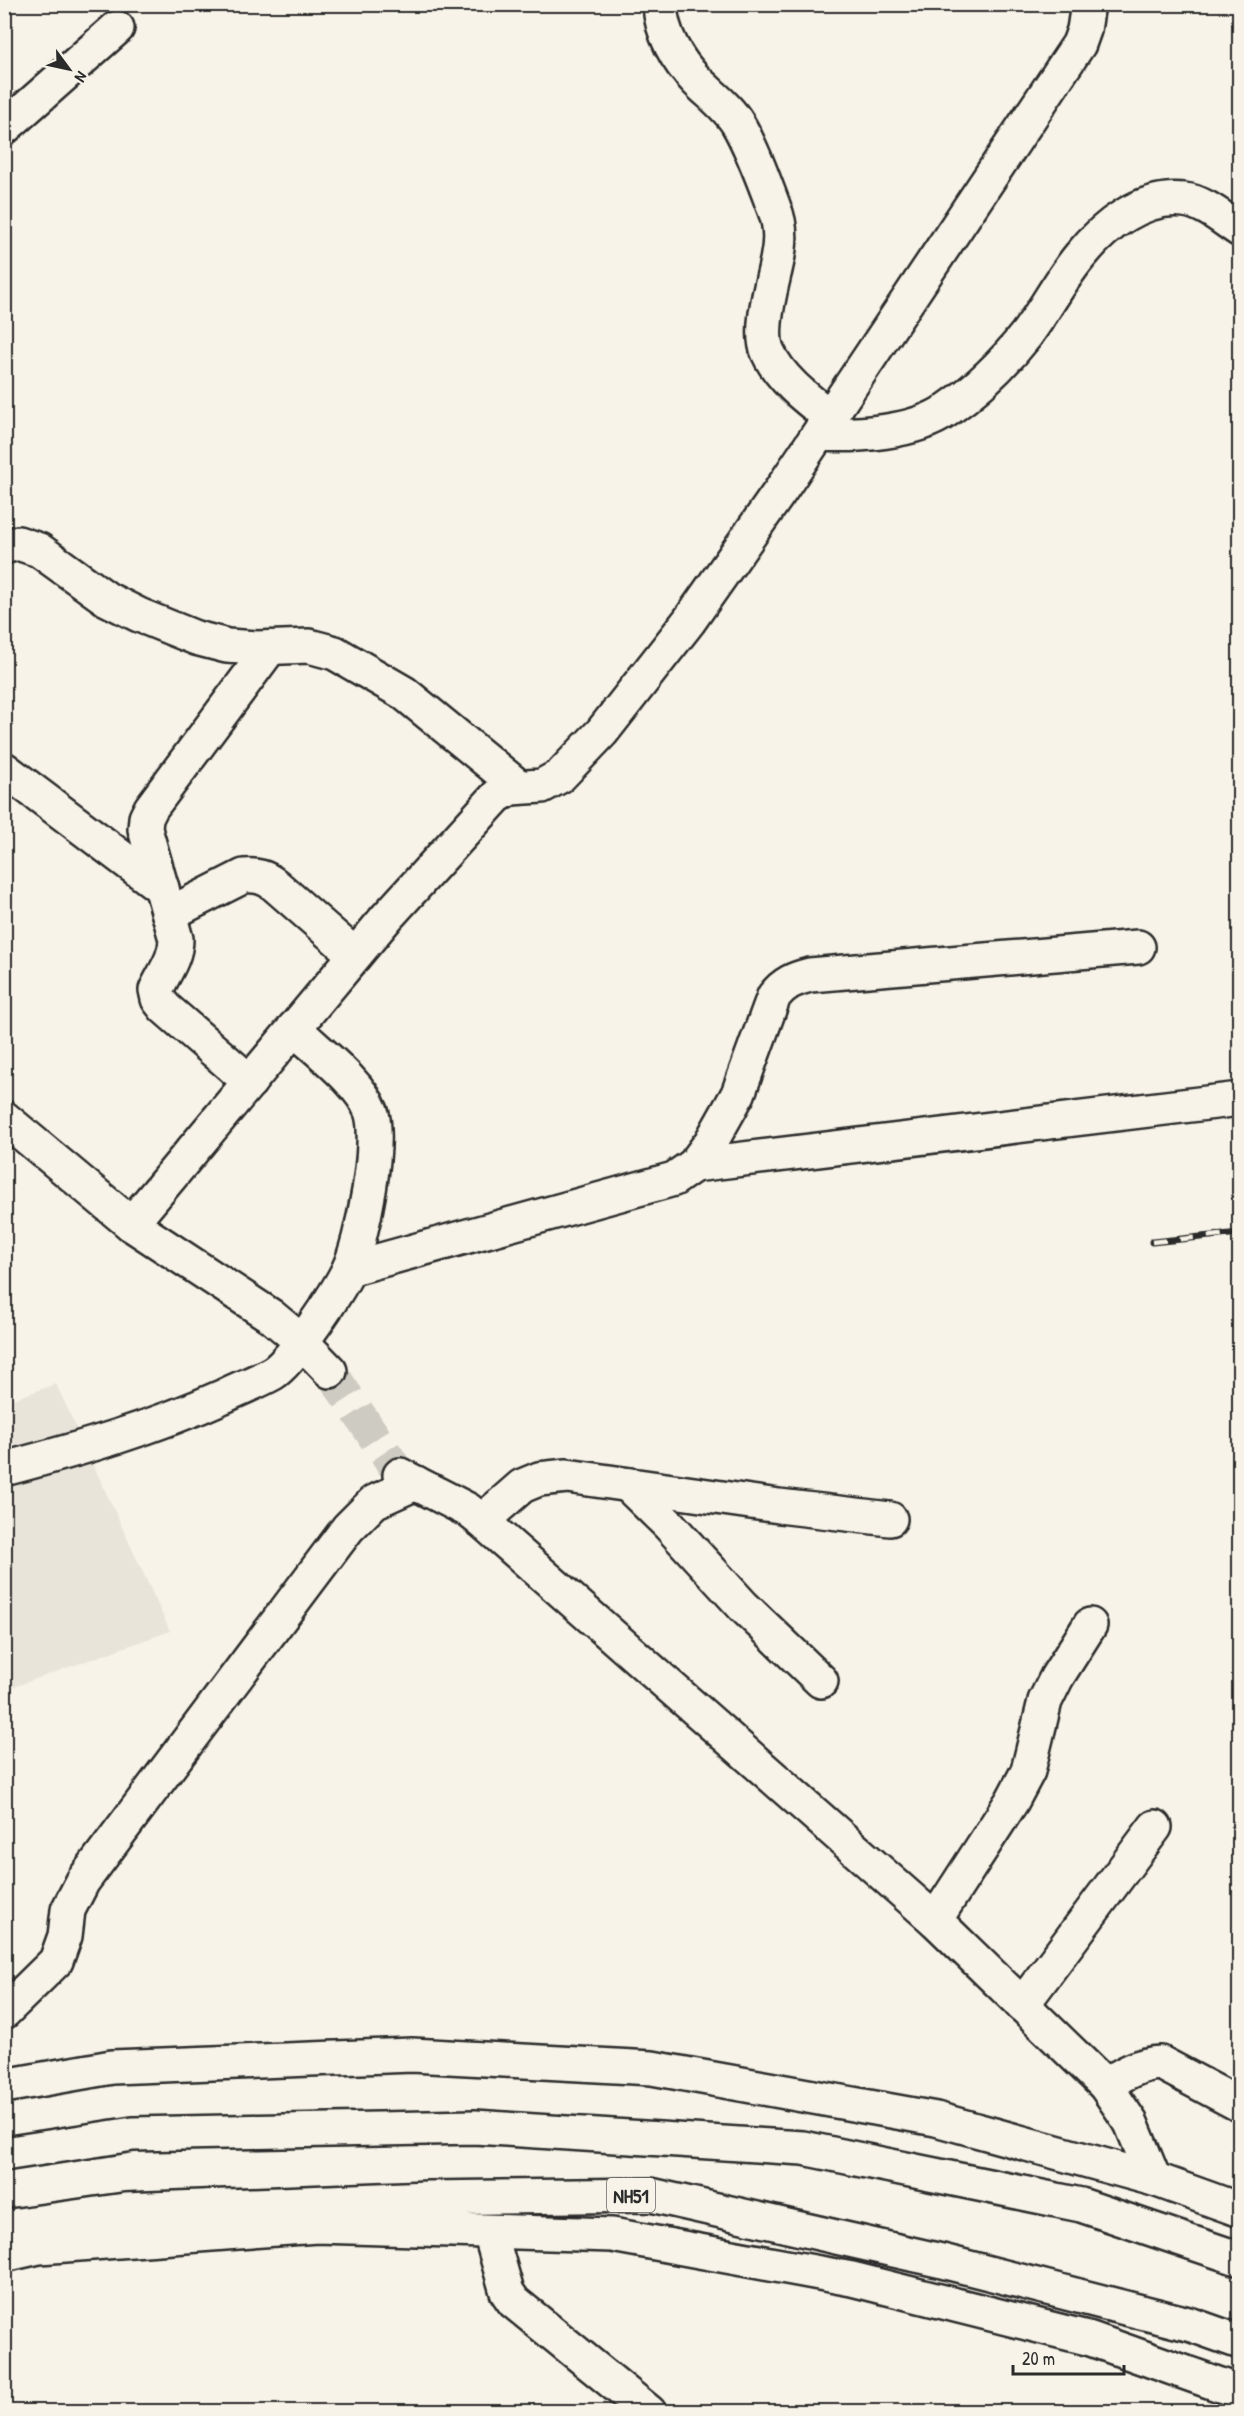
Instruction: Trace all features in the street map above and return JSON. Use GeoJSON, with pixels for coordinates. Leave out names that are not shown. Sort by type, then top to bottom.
{"type":"FeatureCollection","features":[{"type":"Feature","properties":{"kind":"main road"},"geometry":{"type":"LineString","coordinates":[[660,4],[660,14],[679,60],[729,112],[738,125],[775,211],[781,234],[765,326],[767,350],[781,372],[824,425],[846,435],[908,427],[945,412],[986,377],[1025,335],[1079,257],[1100,235],[1144,205],[1167,200],[1185,200],[1202,205],[1239,230]]}},
{"type":"Feature","properties":{"kind":"main road"},"geometry":{"type":"LineString","coordinates":[[131,1224],[355,955],[497,796],[519,787],[542,786],[551,783],[568,769],[602,732],[689,621],[824,425],[1079,44],[1084,30],[1088,4]]}},
{"type":"Feature","properties":{"kind":"main road"},"geometry":{"type":"LineString","coordinates":[[4,128],[117,28]]}},
{"type":"Feature","properties":{"kind":"main road"},"geometry":{"type":"LineString","coordinates":[[4,547],[18,543],[39,550],[107,599],[139,615],[196,638],[227,646],[270,648],[309,646],[335,653],[404,693],[519,787]]}},
{"type":"Feature","properties":{"kind":"main road"},"geometry":{"type":"LineString","coordinates":[[250,1082],[165,1008],[158,999],[156,990],[176,948],[176,939],[145,829],[146,818],[270,648]]}},
{"type":"Feature","properties":{"kind":"main road"},"geometry":{"type":"LineString","coordinates":[[4,769],[166,901]]}},
{"type":"Feature","properties":{"kind":"main road"},"geometry":{"type":"LineString","coordinates":[[166,901],[244,876],[255,875],[266,878],[355,955]]}},
{"type":"Feature","properties":{"kind":"main road"},"geometry":{"type":"LineString","coordinates":[[349,1269],[674,1179],[694,1165],[711,1142],[738,1095],[774,996],[780,988],[792,980],[810,975],[1138,947]]}},
{"type":"Feature","properties":{"kind":"main road"},"geometry":{"type":"LineString","coordinates":[[4,1469],[119,1438],[187,1413],[275,1372],[301,1341],[349,1269],[368,1195],[373,1166],[375,1128],[371,1111],[362,1096],[294,1028]]}},
{"type":"Feature","properties":{"kind":"main road"},"geometry":{"type":"LineString","coordinates":[[694,1165],[1239,1099]]}},
{"type":"Feature","properties":{"kind":"main road"},"geometry":{"type":"LineString","coordinates":[[4,1118],[131,1224],[271,1316],[301,1341],[330,1371]]}},
{"type":"Feature","properties":{"kind":"main road"},"geometry":{"type":"LineString","coordinates":[[482,1521],[522,1486],[539,1479],[567,1476],[890,1520]]}},
{"type":"Feature","properties":{"kind":"main road"},"geometry":{"type":"LineString","coordinates":[[4,2012],[56,1961],[65,1936],[68,1910],[83,1881],[348,1528],[374,1502],[408,1479],[468,1510],[482,1521],[935,1920],[1105,2085],[1131,2123],[1154,2179]]}},
{"type":"Feature","properties":{"kind":"main road"},"geometry":{"type":"LineString","coordinates":[[628,1485],[743,1606],[821,1681]]}},
{"type":"Feature","properties":{"kind":"main road"},"geometry":{"type":"LineString","coordinates":[[935,1920],[1012,1801],[1028,1772],[1045,1701],[1057,1677],[1090,1625]]}},
{"type":"Feature","properties":{"kind":"main road"},"geometry":{"type":"LineString","coordinates":[[1022,2005],[1155,1827]]}},
{"type":"Feature","properties":{"kind":"main road"},"geometry":{"type":"LineString","coordinates":[[4,2086],[112,2067],[412,2055],[652,2068],[936,2119],[1154,2179],[1239,2210]]}},
{"type":"Feature","properties":{"kind":"main road"},"geometry":{"type":"LineString","coordinates":[[1105,2085],[1130,2070],[1161,2063],[1239,2105]]}},
{"type":"Feature","properties":{"kind":"main road"},"geometry":{"type":"LineString","coordinates":[[4,2154],[133,2134],[475,2127],[803,2148],[1080,2205],[1239,2259]]}},
{"type":"Feature","properties":{"kind":"main road","name":"NH51"},"geometry":{"type":"LineString","coordinates":[[4,2227],[125,2210],[428,2198],[651,2195],[942,2261],[1192,2325],[1239,2342]]}},
{"type":"Feature","properties":{"kind":"main road"},"geometry":{"type":"LineString","coordinates":[[4,2255],[39,2247],[317,2226],[612,2235],[852,2279],[1091,2339],[1239,2392]]}},
{"type":"Feature","properties":{"kind":"main road"},"geometry":{"type":"LineString","coordinates":[[490,2232],[507,2292],[514,2302],[649,2412]]}},
{"type":"Feature","properties":{"kind":"shaded area"},"geometry":{"type":"Polygon","coordinates":[[[56,1384],[170,1631],[5,1690],[5,1402],[56,1384]]]}},
{"type":"Feature","properties":{"kind":"tunnel"},"geometry":{"type":"LineString","coordinates":[[330,1371],[400,1475]]}},
{"type":"Feature","properties":{"kind":"railway"},"geometry":{"type":"LineString","coordinates":[[1152,1242],[1240,1233]]}}]}
